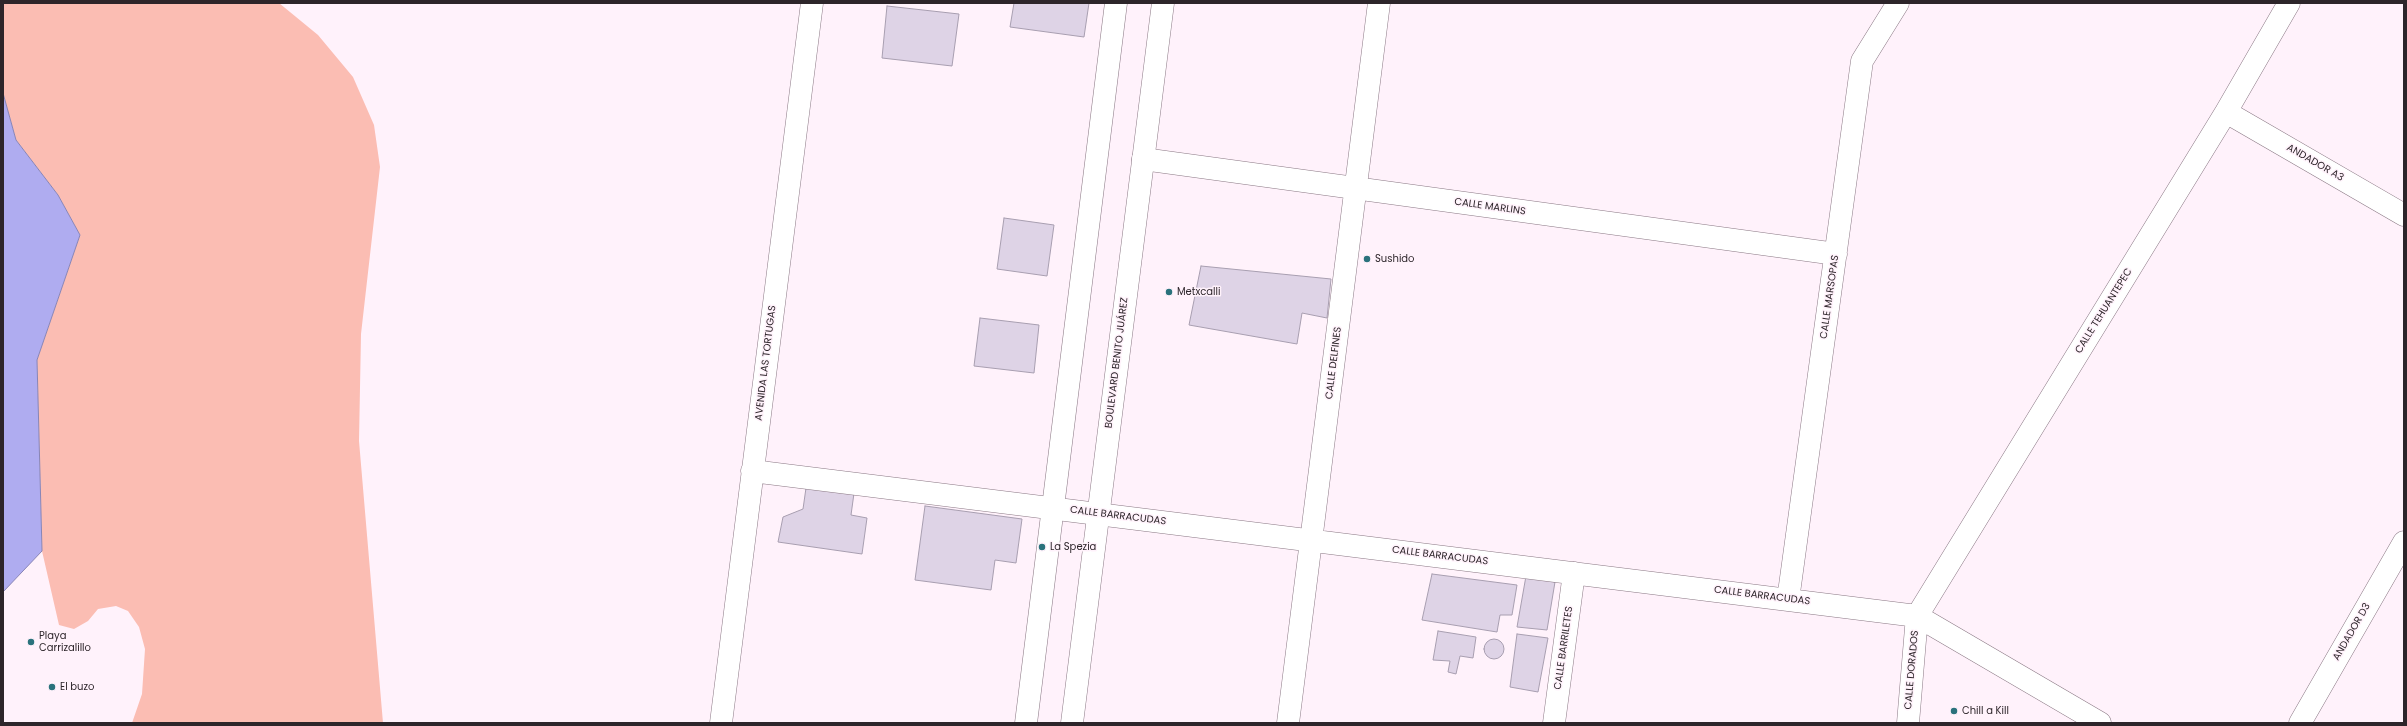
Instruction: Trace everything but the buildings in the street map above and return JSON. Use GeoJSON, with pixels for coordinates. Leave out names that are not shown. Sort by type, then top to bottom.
{"type":"FeatureCollection","features":[{"type":"Feature","properties":{"kind":"street","name":"AVENIDA LAS TORTUGAS"},"geometry":{"type":"LineString","coordinates":[[721,723],[812,3]]}},
{"type":"Feature","properties":{"kind":"street"},"geometry":{"type":"LineString","coordinates":[[1026,723],[1116,3]]}},
{"type":"Feature","properties":{"kind":"street","name":"BOULEVARD BENITO JUÁREZ"},"geometry":{"type":"LineString","coordinates":[[1072,723],[1163,3]]}},
{"type":"Feature","properties":{"kind":"street","name":"CALLE DELFINES"},"geometry":{"type":"LineString","coordinates":[[1288,723],[1379,3]]}},
{"type":"Feature","properties":{"kind":"street","name":"CALLE MARSOPAS"},"geometry":{"type":"LineString","coordinates":[[1788,600],[1862,61],[1898,3]]}},
{"type":"Feature","properties":{"kind":"street","name":"CALLE TEHUANTEPEC"},"geometry":{"type":"LineString","coordinates":[[1917,616],[2226,112],[2289,3]]}},
{"type":"Feature","properties":{"kind":"street","name":"ANDADOR A3"},"geometry":{"type":"LineString","coordinates":[[2226,112],[2404,215]]}},
{"type":"Feature","properties":{"kind":"street","name":"CALLE MARLINS"},"geometry":{"type":"LineString","coordinates":[[1143,159],[1836,254]]}},
{"type":"Feature","properties":{"kind":"street","name":"CALLE BARRACUDAS"},"geometry":{"type":"LineString","coordinates":[[752,471],[1917,616],[2100,723]]}},
{"type":"Feature","properties":{"kind":"street","name":"ANDADOR D3"},"geometry":{"type":"LineString","coordinates":[[2300,723],[2404,542]]}},
{"type":"Feature","properties":{"kind":"street","name":"CALLE BARRILETES"},"geometry":{"type":"LineString","coordinates":[[1554,723],[1574,573]]}},
{"type":"Feature","properties":{"kind":"street","name":"CALLE DORADOS"},"geometry":{"type":"LineString","coordinates":[[1908,723],[1917,616]]}},
{"type":"Feature","properties":{"kind":"shaded area"},"geometry":{"type":"Polygon","coordinates":[[[3,3],[279,3],[318,35],[353,77],[374,125],[380,167],[361,334],[359,441],[383,723],[132,723],[142,694],[145,649],[139,627],[128,611],[116,606],[98,609],[88,621],[74,629],[59,625],[42,551],[37,360],[80,235],[58,195],[16,140],[3,93],[3,3]]]}},
{"type":"Feature","properties":{"kind":"shaded area"},"geometry":{"type":"Polygon","coordinates":[[[3,93],[16,140],[58,195],[80,235],[37,360],[42,551],[3,592],[3,93]]]}},
{"type":"Feature","properties":{"kind":"place","name":"Sushido"},"geometry":{"type":"Point","coordinates":[1367,259]}},
{"type":"Feature","properties":{"kind":"place","name":"Metxcalli"},"geometry":{"type":"Point","coordinates":[1169,292]}},
{"type":"Feature","properties":{"kind":"place","name":"La Spezia"},"geometry":{"type":"Point","coordinates":[1042,547]}},
{"type":"Feature","properties":{"kind":"place","name":"Playa Carrizalillo"},"geometry":{"type":"Point","coordinates":[31,642]}},
{"type":"Feature","properties":{"kind":"place","name":"El buzo"},"geometry":{"type":"Point","coordinates":[52,687]}},
{"type":"Feature","properties":{"kind":"place","name":"Chill a Kill"},"geometry":{"type":"Point","coordinates":[1954,711]}}]}
